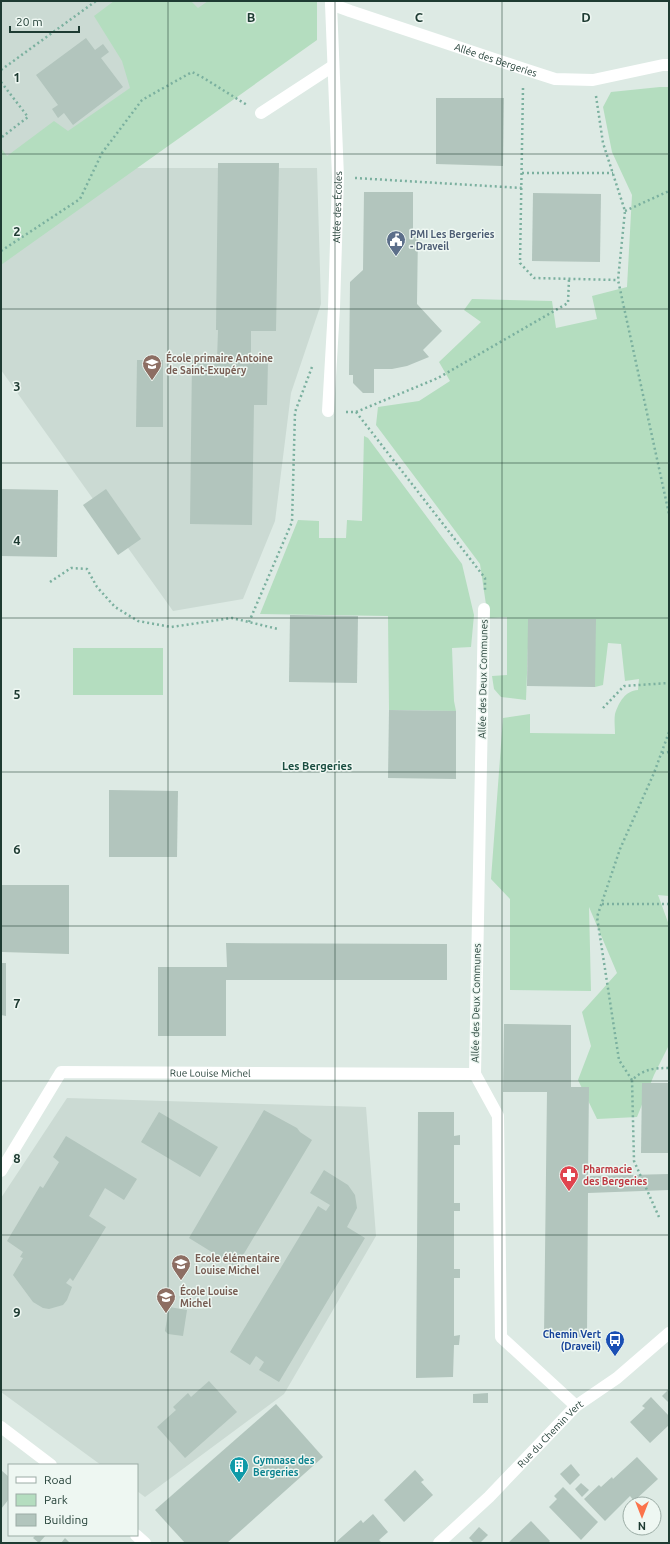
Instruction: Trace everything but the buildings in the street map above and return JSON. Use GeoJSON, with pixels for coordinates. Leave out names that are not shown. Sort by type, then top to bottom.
{"type":"FeatureCollection","features":[{"type":"Feature","properties":{"kind":"street","name":"Allée des Écoles"},"geometry":{"type":"LineString","coordinates":[[328,411],[334,308],[338,178],[331,3]]}},
{"type":"Feature","properties":{"kind":"street","name":"Allée des Bergeries"},"geometry":{"type":"LineString","coordinates":[[331,3],[524,69],[555,78],[593,80],[669,65]]}},
{"type":"Feature","properties":{"kind":"street"},"geometry":{"type":"LineString","coordinates":[[261,113],[333,66]]}},
{"type":"Feature","properties":{"kind":"street","name":"Allée des Deux Communes"},"geometry":{"type":"LineString","coordinates":[[484,609],[475,1074],[498,1116],[501,1337],[576,1406]]}},
{"type":"Feature","properties":{"kind":"street","name":"Rue Louise Michel"},"geometry":{"type":"LineString","coordinates":[[1,1171],[61,1072],[475,1074]]}},
{"type":"Feature","properties":{"kind":"street","name":"Rue du Chemin Vert"},"geometry":{"type":"LineString","coordinates":[[439,1543],[489,1497],[576,1406],[617,1378],[669,1333]]}},
{"type":"Feature","properties":{"kind":"street"},"geometry":{"type":"LineString","coordinates":[[1,1427],[50,1464]]}},
{"type":"Feature","properties":{"kind":"street"},"geometry":{"type":"LineString","coordinates":[[137,1536],[145,1543]]}},
{"type":"Feature","properties":{"kind":"path"},"geometry":{"type":"LineString","coordinates":[[1,70],[96,1]]}},
{"type":"Feature","properties":{"kind":"path"},"geometry":{"type":"LineString","coordinates":[[524,69],[520,263],[534,278],[618,280]]}},
{"type":"Feature","properties":{"kind":"path"},"geometry":{"type":"LineString","coordinates":[[1,251],[80,199],[102,153],[142,100],[192,72],[261,113]]}},
{"type":"Feature","properties":{"kind":"path"},"geometry":{"type":"LineString","coordinates":[[593,80],[603,144],[625,212],[618,280],[669,514]]}},
{"type":"Feature","properties":{"kind":"path"},"geometry":{"type":"LineString","coordinates":[[1,82],[28,117],[2,137]]}},
{"type":"Feature","properties":{"kind":"path"},"geometry":{"type":"LineString","coordinates":[[522,172],[613,173]]}},
{"type":"Feature","properties":{"kind":"path"},"geometry":{"type":"LineString","coordinates":[[338,178],[522,188]]}},
{"type":"Feature","properties":{"kind":"path"},"geometry":{"type":"LineString","coordinates":[[625,212],[669,191]]}},
{"type":"Feature","properties":{"kind":"path"},"geometry":{"type":"LineString","coordinates":[[328,411],[356,412],[438,378],[568,303],[569,279]]}},
{"type":"Feature","properties":{"kind":"path"},"geometry":{"type":"LineString","coordinates":[[249,622],[292,522],[295,412],[314,360]]}},
{"type":"Feature","properties":{"kind":"path"},"geometry":{"type":"LineString","coordinates":[[356,412],[485,578],[484,609]]}},
{"type":"Feature","properties":{"kind":"path"},"geometry":{"type":"LineString","coordinates":[[50,582],[71,568],[87,569],[97,587],[115,607],[138,621],[171,627],[232,618],[278,629]]}},
{"type":"Feature","properties":{"kind":"path"},"geometry":{"type":"LineString","coordinates":[[603,708],[624,686],[669,683]]}},
{"type":"Feature","properties":{"kind":"path"},"geometry":{"type":"LineString","coordinates":[[659,1217],[634,1161],[632,1080],[619,1060],[597,917],[620,849],[669,732]]}},
{"type":"Feature","properties":{"kind":"path"},"geometry":{"type":"LineString","coordinates":[[661,754],[669,752]]}},
{"type":"Feature","properties":{"kind":"path"},"geometry":{"type":"LineString","coordinates":[[602,904],[669,904]]}},
{"type":"Feature","properties":{"kind":"path"},"geometry":{"type":"LineString","coordinates":[[632,1080],[639,1073],[655,1068],[669,1068]]}},
{"type":"Feature","properties":{"kind":"shaded area","name":"École primaire Antoine de Saint-Exupéry"},"geometry":{"type":"Polygon","coordinates":[[[1,1],[307,1],[136,168],[317,168],[321,304],[291,393],[275,521],[243,599],[173,611],[1,370],[1,1]]]}},
{"type":"Feature","properties":{"kind":"shaded area","name":"École Louise Michel"},"geometry":{"type":"Polygon","coordinates":[[[67,1098],[366,1107],[376,1236],[284,1394],[145,1497],[138,1492],[138,1464],[100,1464],[1,1392],[1,1198],[67,1098]]]}},
{"type":"Feature","properties":{"kind":"green space"},"geometry":{"type":"Polygon","coordinates":[[[114,1],[191,1],[198,8],[208,1],[317,1],[317,40],[1,265],[1,148],[7,156],[54,121],[68,131],[130,88],[122,61],[94,16],[114,1]]]}},
{"type":"Feature","properties":{"kind":"green space"},"geometry":{"type":"Polygon","coordinates":[[[669,87],[669,896],[658,895],[669,925],[669,1045],[654,1075],[637,1117],[597,1119],[578,1080],[591,1046],[582,1012],[617,973],[589,907],[591,991],[510,990],[510,899],[491,879],[503,718],[530,714],[530,733],[615,734],[615,714],[623,698],[629,692],[638,690],[639,679],[625,681],[621,644],[608,643],[603,685],[595,687],[595,619],[529,619],[526,700],[501,697],[494,689],[492,676],[507,675],[507,617],[488,618],[480,564],[376,425],[378,407],[419,401],[450,381],[439,362],[481,322],[464,310],[472,299],[552,301],[556,328],[597,319],[592,296],[627,287],[632,195],[612,152],[603,107],[611,92],[669,87]]]}},
{"type":"Feature","properties":{"kind":"green space"},"geometry":{"type":"Polygon","coordinates":[[[364,436],[368,438],[462,564],[474,615],[471,647],[452,648],[454,701],[456,711],[389,710],[388,616],[260,614],[298,520],[319,521],[319,538],[346,538],[347,520],[362,521],[364,436]]]}},
{"type":"Feature","properties":{"kind":"green space"},"geometry":{"type":"Polygon","coordinates":[[[73,648],[163,648],[163,695],[73,695],[73,648]]]}},
{"type":"Feature","properties":{"kind":"place","name":"PMI Les Bergeries - Draveil"},"geometry":{"type":"Point","coordinates":[396,257]}},
{"type":"Feature","properties":{"kind":"place","name":"École primaire Antoine de Saint-Exupéry"},"geometry":{"type":"Point","coordinates":[152,381]}},
{"type":"Feature","properties":{"kind":"place","name":"Pharmacie des Bergeries"},"geometry":{"type":"Point","coordinates":[569,1192]}},
{"type":"Feature","properties":{"kind":"place","name":"Ecole élémentaire Louise Michel"},"geometry":{"type":"Point","coordinates":[181,1281]}},
{"type":"Feature","properties":{"kind":"place","name":"École Louise Michel"},"geometry":{"type":"Point","coordinates":[166,1314]}},
{"type":"Feature","properties":{"kind":"place","name":"Chemin Vert (Draveil)"},"geometry":{"type":"Point","coordinates":[615,1357]}},
{"type":"Feature","properties":{"kind":"place","name":"Gymnase des Bergeries"},"geometry":{"type":"Point","coordinates":[239,1483]}},
{"type":"Feature","properties":{"kind":"district","name":"Les Bergeries"},"geometry":{"type":"Point","coordinates":[317,766]}}]}
